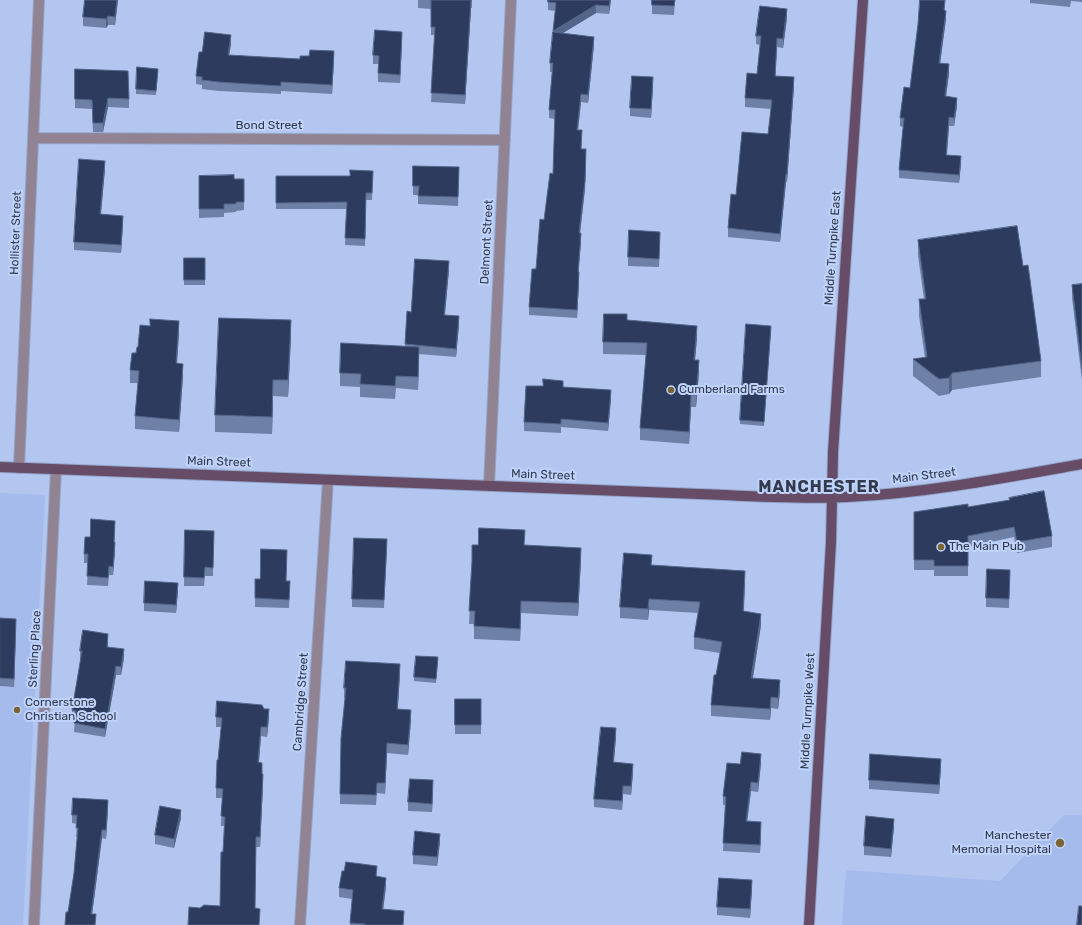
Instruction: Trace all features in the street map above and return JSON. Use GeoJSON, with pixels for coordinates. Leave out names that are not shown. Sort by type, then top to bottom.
{"type":"FeatureCollection","features":[{"type":"Feature","properties":{"kind":"main road","name":"Middle Turnpike East"},"geometry":{"type":"LineString","coordinates":[[831,498],[863,0]]}},
{"type":"Feature","properties":{"kind":"main road","name":"Main Street"},"geometry":{"type":"LineString","coordinates":[[0,467],[831,498],[860,497],[914,491],[973,483],[1082,464]]}},
{"type":"Feature","properties":{"kind":"main road","name":"Middle Turnpike West"},"geometry":{"type":"LineString","coordinates":[[809,925],[831,542],[831,498]]}},
{"type":"Feature","properties":{"kind":"street","name":"Hollister Street"},"geometry":{"type":"LineString","coordinates":[[19,468],[39,0]]}},
{"type":"Feature","properties":{"kind":"street","name":"Delmont Street"},"geometry":{"type":"LineString","coordinates":[[489,486],[512,0]]}},
{"type":"Feature","properties":{"kind":"street","name":"Bond Street"},"geometry":{"type":"LineString","coordinates":[[33,138],[505,140]]}},
{"type":"Feature","properties":{"kind":"street","name":"Sterling Place"},"geometry":{"type":"LineString","coordinates":[[34,925],[56,469]]}},
{"type":"Feature","properties":{"kind":"street","name":"Cambridge Street"},"geometry":{"type":"LineString","coordinates":[[300,925],[328,480]]}},
{"type":"Feature","properties":{"kind":"shaded area","name":"Cornerstone Christian School"},"geometry":{"type":"Polygon","coordinates":[[[0,493],[45,495],[23,925],[0,925],[0,493]]]}},
{"type":"Feature","properties":{"kind":"shaded area","name":"Manchester Memorial Hospital"},"geometry":{"type":"Polygon","coordinates":[[[1064,815],[1082,815],[1082,925],[842,925],[846,870],[1000,881],[1064,815]]]}},
{"type":"Feature","properties":{"kind":"building"},"geometry":{"type":"Polygon","coordinates":[[[85,0],[117,0],[115,17],[108,16],[106,19],[83,17],[85,0]]]}},
{"type":"Feature","properties":{"kind":"building"},"geometry":{"type":"Polygon","coordinates":[[[431,0],[471,0],[465,95],[431,93],[435,27],[431,27],[431,0]]]}},
{"type":"Feature","properties":{"kind":"building"},"geometry":{"type":"Polygon","coordinates":[[[548,0],[610,0],[609,6],[596,5],[553,31],[556,3],[548,2],[548,0]]]}},
{"type":"Feature","properties":{"kind":"building"},"geometry":{"type":"Polygon","coordinates":[[[652,0],[675,0],[674,6],[652,5],[652,0]]]}},
{"type":"Feature","properties":{"kind":"building"},"geometry":{"type":"Polygon","coordinates":[[[920,0],[945,0],[944,10],[946,11],[939,63],[949,64],[945,96],[957,98],[954,118],[949,117],[946,155],[961,156],[959,175],[899,170],[904,118],[900,118],[904,87],[910,88],[920,0]]]}},
{"type":"Feature","properties":{"kind":"building"},"geometry":{"type":"Polygon","coordinates":[[[760,6],[787,9],[783,39],[777,38],[775,76],[794,77],[787,174],[780,234],[728,228],[731,194],[736,195],[742,132],[768,134],[772,100],[745,98],[747,73],[757,74],[761,36],[756,36],[760,6]]]}},
{"type":"Feature","properties":{"kind":"building"},"geometry":{"type":"Polygon","coordinates":[[[375,30],[402,32],[400,75],[378,73],[379,56],[373,55],[375,30]]]}},
{"type":"Feature","properties":{"kind":"building"},"geometry":{"type":"Polygon","coordinates":[[[205,32],[231,35],[228,55],[300,59],[300,56],[309,56],[310,50],[334,51],[332,85],[281,82],[281,86],[202,80],[202,77],[196,76],[199,52],[202,52],[205,32]]]}},
{"type":"Feature","properties":{"kind":"building"},"geometry":{"type":"Polygon","coordinates":[[[553,32],[594,37],[588,95],[581,94],[577,130],[582,130],[581,149],[586,149],[585,181],[579,233],[581,233],[577,310],[529,307],[532,269],[536,269],[540,219],[544,220],[550,173],[553,174],[555,110],[549,110],[553,63],[550,63],[553,32]]]}},
{"type":"Feature","properties":{"kind":"building"},"geometry":{"type":"Polygon","coordinates":[[[137,67],[158,69],[156,91],[136,89],[137,67]]]}},
{"type":"Feature","properties":{"kind":"building"},"geometry":{"type":"Polygon","coordinates":[[[75,69],[128,71],[129,99],[108,98],[103,123],[93,123],[92,100],[75,99],[75,69]]]}},
{"type":"Feature","properties":{"kind":"building"},"geometry":{"type":"Polygon","coordinates":[[[632,76],[653,77],[651,109],[630,108],[632,76]]]}},
{"type":"Feature","properties":{"kind":"building"},"geometry":{"type":"Polygon","coordinates":[[[79,159],[105,161],[100,214],[123,216],[121,245],[74,242],[79,159]]]}},
{"type":"Feature","properties":{"kind":"building"},"geometry":{"type":"Polygon","coordinates":[[[413,166],[459,167],[458,197],[418,196],[419,186],[413,186],[413,166]]]}},
{"type":"Feature","properties":{"kind":"building"},"geometry":{"type":"Polygon","coordinates":[[[350,170],[373,171],[372,193],[366,193],[365,239],[345,238],[347,202],[276,203],[276,176],[350,176],[350,170]]]}},
{"type":"Feature","properties":{"kind":"building"},"geometry":{"type":"Polygon","coordinates":[[[234,175],[234,179],[244,179],[244,202],[224,204],[224,209],[199,209],[199,176],[234,175]]]}},
{"type":"Feature","properties":{"kind":"building"},"geometry":{"type":"Polygon","coordinates":[[[1017,226],[1023,266],[1028,265],[1041,361],[952,373],[949,378],[939,379],[913,359],[927,357],[919,299],[926,299],[918,240],[1017,226]]]}},
{"type":"Feature","properties":{"kind":"building"},"geometry":{"type":"Polygon","coordinates":[[[629,230],[660,232],[659,259],[628,257],[629,230]]]}},
{"type":"Feature","properties":{"kind":"building"},"geometry":{"type":"Polygon","coordinates":[[[184,258],[205,258],[205,280],[184,280],[184,258]]]}},
{"type":"Feature","properties":{"kind":"building"},"geometry":{"type":"Polygon","coordinates":[[[415,259],[449,261],[444,315],[459,316],[456,349],[405,344],[407,311],[411,312],[415,259]]]}},
{"type":"Feature","properties":{"kind":"building"},"geometry":{"type":"Polygon","coordinates":[[[1082,284],[1082,369],[1072,285],[1082,284]]]}},
{"type":"Feature","properties":{"kind":"building","name":"Cumberland Farms"},"geometry":{"type":"Polygon","coordinates":[[[604,314],[627,314],[627,320],[697,326],[694,360],[699,360],[696,395],[691,395],[689,432],[640,428],[647,343],[603,342],[604,314]]]}},
{"type":"Feature","properties":{"kind":"building"},"geometry":{"type":"Polygon","coordinates":[[[219,318],[291,320],[288,380],[273,380],[272,417],[215,415],[219,318]]]}},
{"type":"Feature","properties":{"kind":"building"},"geometry":{"type":"Polygon","coordinates":[[[150,319],[179,321],[176,363],[183,364],[179,420],[135,416],[139,371],[130,370],[132,353],[136,353],[138,347],[140,325],[150,326],[150,319]]]}},
{"type":"Feature","properties":{"kind":"building","name":"Cumberland Farms"},"geometry":{"type":"Polygon","coordinates":[[[746,324],[771,326],[764,422],[740,420],[746,324]]]}},
{"type":"Feature","properties":{"kind":"building"},"geometry":{"type":"Polygon","coordinates":[[[341,343],[419,347],[418,377],[396,376],[395,386],[360,384],[361,374],[340,373],[341,343]]]}},
{"type":"Feature","properties":{"kind":"building"},"geometry":{"type":"Polygon","coordinates":[[[543,379],[563,381],[563,387],[611,390],[608,423],[561,419],[561,424],[524,422],[526,386],[543,386],[543,379]]]}},
{"type":"Feature","properties":{"kind":"building"},"geometry":{"type":"Polygon","coordinates":[[[1044,491],[1052,536],[1017,542],[1014,527],[968,536],[968,566],[934,566],[934,560],[914,560],[914,512],[968,504],[968,507],[1010,500],[1009,498],[1044,491]]]}},
{"type":"Feature","properties":{"kind":"building"},"geometry":{"type":"Polygon","coordinates":[[[91,519],[115,521],[113,567],[109,566],[108,578],[87,576],[88,554],[84,554],[85,537],[90,537],[91,519]]]}},
{"type":"Feature","properties":{"kind":"building"},"geometry":{"type":"Polygon","coordinates":[[[479,528],[525,530],[524,545],[581,548],[578,603],[521,601],[520,629],[474,626],[475,611],[469,611],[472,545],[478,545],[479,528]]]}},
{"type":"Feature","properties":{"kind":"building"},"geometry":{"type":"Polygon","coordinates":[[[185,530],[214,531],[213,568],[205,567],[204,578],[184,577],[185,530]]]}},
{"type":"Feature","properties":{"kind":"building"},"geometry":{"type":"Polygon","coordinates":[[[354,538],[387,539],[384,600],[352,599],[354,538]]]}},
{"type":"Feature","properties":{"kind":"building"},"geometry":{"type":"Polygon","coordinates":[[[261,549],[287,550],[286,581],[290,581],[289,600],[255,598],[255,579],[260,579],[261,549]]]}},
{"type":"Feature","properties":{"kind":"building"},"geometry":{"type":"Polygon","coordinates":[[[624,553],[652,555],[651,565],[745,571],[743,611],[761,614],[751,678],[780,680],[778,698],[771,697],[770,709],[711,705],[714,675],[716,675],[722,642],[694,637],[700,602],[649,599],[648,609],[620,607],[624,553]]]}},
{"type":"Feature","properties":{"kind":"building"},"geometry":{"type":"Polygon","coordinates":[[[987,569],[1010,570],[1009,599],[986,598],[987,569]]]}},
{"type":"Feature","properties":{"kind":"building"},"geometry":{"type":"Polygon","coordinates":[[[145,581],[178,583],[176,605],[144,603],[145,581]]]}},
{"type":"Feature","properties":{"kind":"building"},"geometry":{"type":"Polygon","coordinates":[[[0,618],[16,619],[14,679],[0,678],[0,618]]]}},
{"type":"Feature","properties":{"kind":"building"},"geometry":{"type":"Polygon","coordinates":[[[83,630],[108,634],[107,647],[124,649],[121,667],[116,666],[105,729],[74,723],[76,711],[72,710],[82,651],[80,651],[83,630]]]}},
{"type":"Feature","properties":{"kind":"building"},"geometry":{"type":"Polygon","coordinates":[[[416,656],[438,657],[436,679],[414,677],[416,656]]]}},
{"type":"Feature","properties":{"kind":"building"},"geometry":{"type":"Polygon","coordinates":[[[346,661],[400,664],[397,709],[411,710],[408,745],[387,743],[385,783],[377,783],[376,795],[340,794],[341,738],[346,688],[344,688],[346,661]]]}},
{"type":"Feature","properties":{"kind":"building"},"geometry":{"type":"Polygon","coordinates":[[[455,699],[481,699],[481,725],[455,725],[455,699]]]}},
{"type":"Feature","properties":{"kind":"building"},"geometry":{"type":"Polygon","coordinates":[[[217,701],[262,705],[264,709],[269,709],[267,727],[261,727],[258,762],[262,763],[263,774],[260,837],[256,837],[255,908],[260,909],[259,925],[188,925],[189,907],[200,908],[204,905],[220,906],[221,852],[223,852],[225,817],[221,816],[223,789],[216,788],[217,760],[222,718],[216,717],[217,701]]]}},
{"type":"Feature","properties":{"kind":"building"},"geometry":{"type":"Polygon","coordinates":[[[601,727],[616,728],[613,762],[633,764],[631,786],[623,786],[622,801],[594,799],[601,727]]]}},
{"type":"Feature","properties":{"kind":"building"},"geometry":{"type":"Polygon","coordinates":[[[742,752],[761,754],[758,783],[751,782],[746,821],[761,822],[760,845],[723,843],[726,797],[723,796],[727,763],[740,764],[742,752]]]}},
{"type":"Feature","properties":{"kind":"building"},"geometry":{"type":"Polygon","coordinates":[[[870,754],[941,759],[939,785],[869,780],[870,754]]]}},
{"type":"Feature","properties":{"kind":"building"},"geometry":{"type":"Polygon","coordinates":[[[410,779],[433,780],[432,804],[408,802],[410,779]]]}},
{"type":"Feature","properties":{"kind":"building"},"geometry":{"type":"Polygon","coordinates":[[[73,798],[108,800],[106,830],[102,830],[91,914],[96,914],[95,925],[65,925],[66,912],[68,912],[74,873],[78,828],[76,828],[77,815],[72,815],[73,798]]]}},
{"type":"Feature","properties":{"kind":"building"},"geometry":{"type":"Polygon","coordinates":[[[160,806],[181,810],[174,839],[155,835],[160,806]]]}},
{"type":"Feature","properties":{"kind":"building"},"geometry":{"type":"Polygon","coordinates":[[[866,816],[894,819],[891,849],[864,846],[866,816]]]}},
{"type":"Feature","properties":{"kind":"building"},"geometry":{"type":"Polygon","coordinates":[[[415,831],[440,834],[437,857],[413,855],[415,831]]]}},
{"type":"Feature","properties":{"kind":"building"},"geometry":{"type":"Polygon","coordinates":[[[346,862],[377,866],[376,876],[386,878],[382,909],[404,911],[403,925],[365,925],[350,923],[353,890],[339,888],[342,871],[344,871],[346,862]]]}},
{"type":"Feature","properties":{"kind":"building"},"geometry":{"type":"Polygon","coordinates":[[[719,878],[752,880],[750,909],[717,907],[719,878]]]}},
{"type":"Feature","properties":{"kind":"building"},"geometry":{"type":"Polygon","coordinates":[[[1079,906],[1082,906],[1082,925],[1077,925],[1079,906]]]}},
{"type":"Feature","properties":{"kind":"place","name":"Cumberland Farms"},"geometry":{"type":"Point","coordinates":[671,390]}},
{"type":"Feature","properties":{"kind":"place","name":"The Main Pub"},"geometry":{"type":"Point","coordinates":[941,547]}},
{"type":"Feature","properties":{"kind":"place","name":"Cornerstone Christian School"},"geometry":{"type":"Point","coordinates":[17,710]}},
{"type":"Feature","properties":{"kind":"place","name":"Manchester Memorial Hospital"},"geometry":{"type":"Point","coordinates":[1060,843]}},
{"type":"Feature","properties":{"kind":"district","name":"MANCHESTER"},"geometry":{"type":"Point","coordinates":[819,487]}}]}
